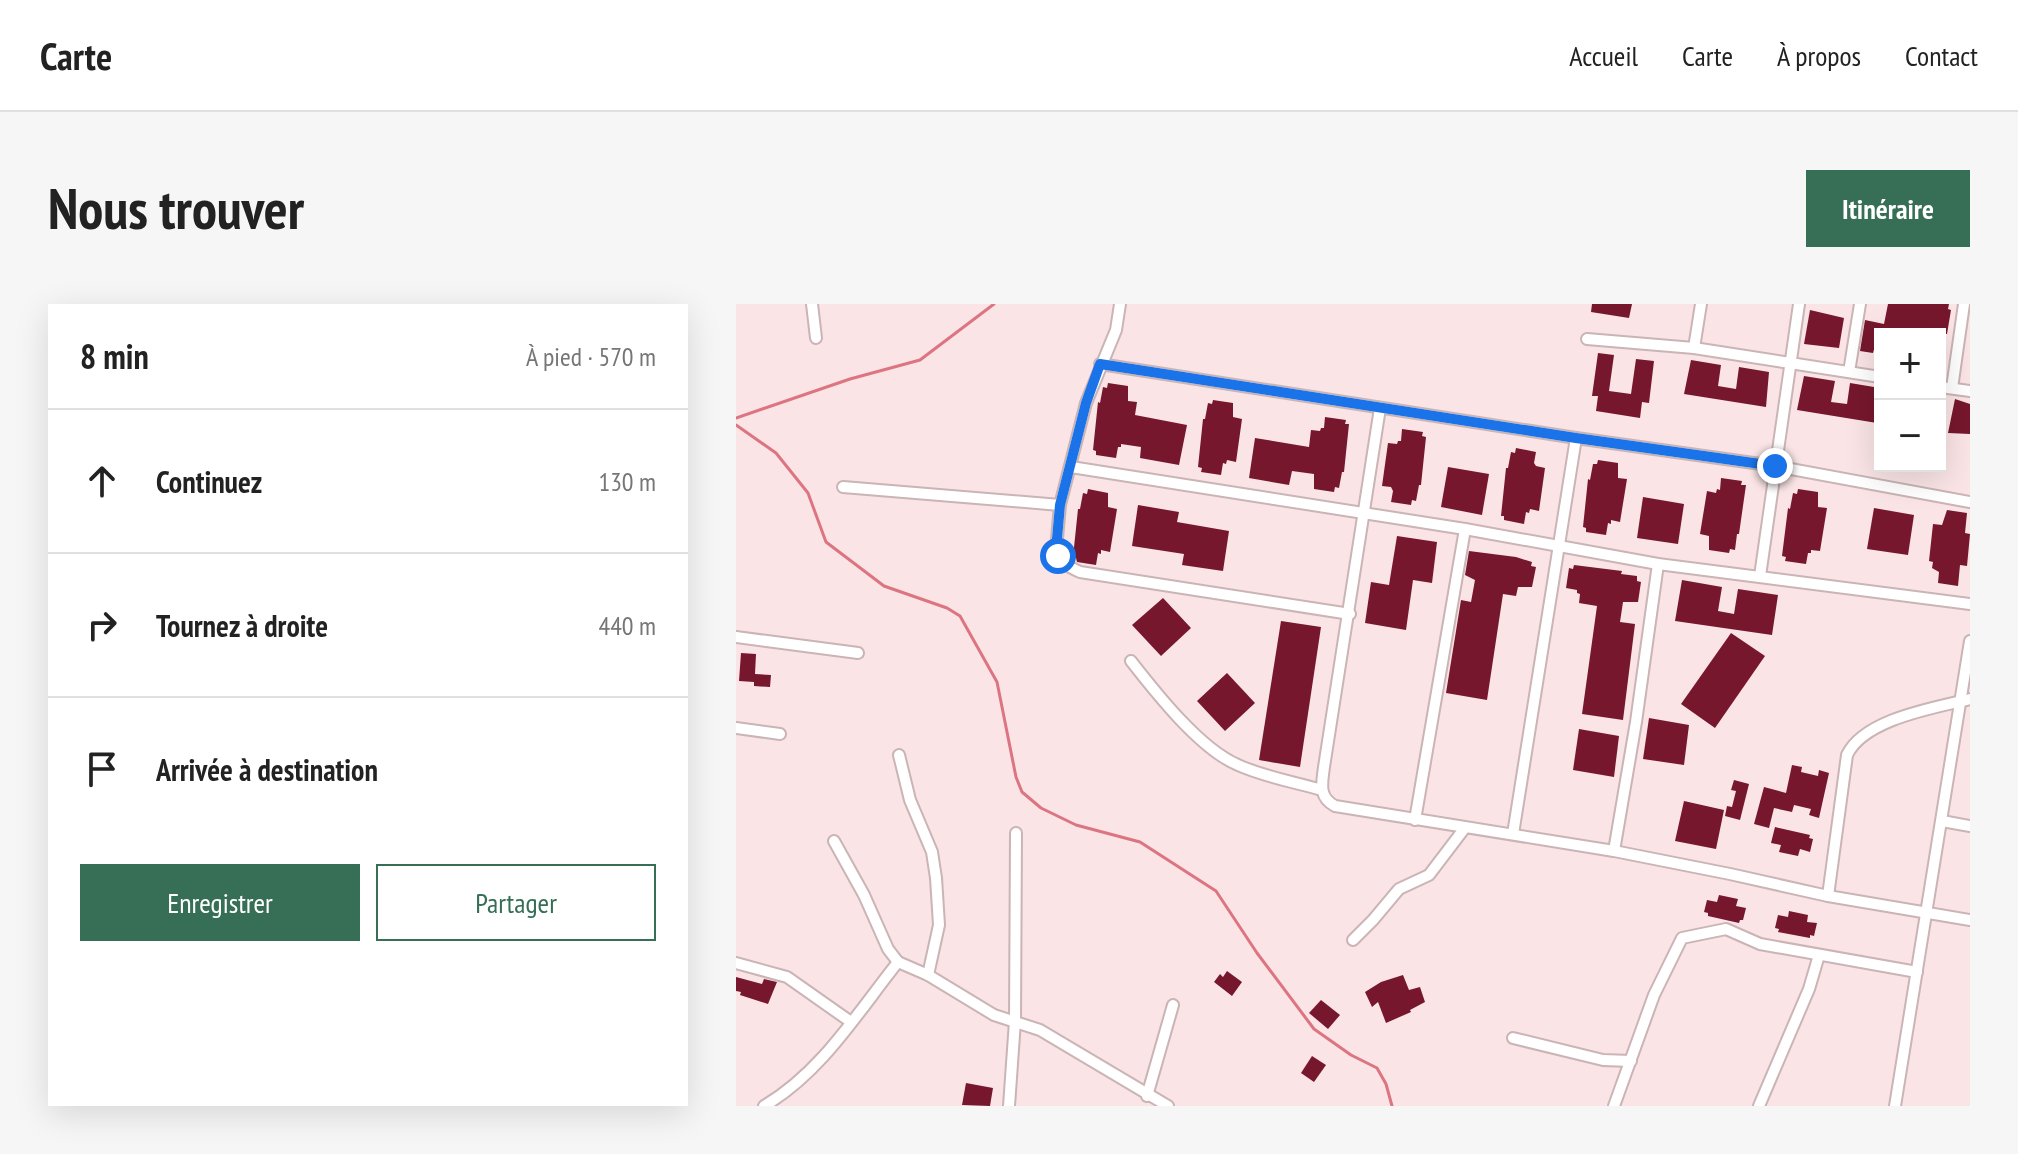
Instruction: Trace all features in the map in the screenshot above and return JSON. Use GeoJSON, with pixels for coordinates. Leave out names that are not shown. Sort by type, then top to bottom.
{"type":"FeatureCollection","features":[{"type":"Feature","properties":{"kind":"street"},"geometry":{"type":"LineString","coordinates":[[812,304],[816,338]]}},
{"type":"Feature","properties":{"kind":"street"},"geometry":{"type":"LineString","coordinates":[[1120,304],[1116,330],[1086,403],[1060,505],[1056,550],[1065,565],[1080,572],[1350,614]]}},
{"type":"Feature","properties":{"kind":"street"},"geometry":{"type":"LineString","coordinates":[[1694,348],[1701,304]]}},
{"type":"Feature","properties":{"kind":"street"},"geometry":{"type":"LineString","coordinates":[[1760,576],[1799,304]]}},
{"type":"Feature","properties":{"kind":"street"},"geometry":{"type":"LineString","coordinates":[[1849,372],[1860,304]]}},
{"type":"Feature","properties":{"kind":"street"},"geometry":{"type":"LineString","coordinates":[[1952,388],[1964,304]]}},
{"type":"Feature","properties":{"kind":"street"},"geometry":{"type":"LineString","coordinates":[[1587,339],[1694,348],[1874,376]]}},
{"type":"Feature","properties":{"kind":"street"},"geometry":{"type":"LineString","coordinates":[[1100,364],[1775,466],[1970,502]]}},
{"type":"Feature","properties":{"kind":"street"},"geometry":{"type":"LineString","coordinates":[[1946,388],[1970,391]]}},
{"type":"Feature","properties":{"kind":"street"},"geometry":{"type":"LineString","coordinates":[[1380,408],[1323,797],[1335,806],[1614,851],[1828,896],[1970,920]]}},
{"type":"Feature","properties":{"kind":"street"},"geometry":{"type":"LineString","coordinates":[[1513,834],[1576,438]]}},
{"type":"Feature","properties":{"kind":"street"},"geometry":{"type":"LineString","coordinates":[[1071,467],[1465,529],[1658,564],[1970,604]]}},
{"type":"Feature","properties":{"kind":"street"},"geometry":{"type":"LineString","coordinates":[[843,487],[1060,505]]}},
{"type":"Feature","properties":{"kind":"street"},"geometry":{"type":"LineString","coordinates":[[1415,820],[1465,529]]}},
{"type":"Feature","properties":{"kind":"street"},"geometry":{"type":"LineString","coordinates":[[1614,851],[1658,564]]}},
{"type":"Feature","properties":{"kind":"street"},"geometry":{"type":"LineString","coordinates":[[736,637],[858,653]]}},
{"type":"Feature","properties":{"kind":"street"},"geometry":{"type":"LineString","coordinates":[[1895,1106],[1942,821],[1966,700],[1970,641]]}},
{"type":"Feature","properties":{"kind":"street"},"geometry":{"type":"LineString","coordinates":[[1131,661],[1161,700],[1216,752],[1246,769],[1322,790]]}},
{"type":"Feature","properties":{"kind":"street"},"geometry":{"type":"LineString","coordinates":[[1828,896],[1847,755],[1852,744],[1883,724],[1966,700]]}},
{"type":"Feature","properties":{"kind":"street"},"geometry":{"type":"LineString","coordinates":[[736,728],[780,734]]}},
{"type":"Feature","properties":{"kind":"street"},"geometry":{"type":"LineString","coordinates":[[899,755],[910,800],[932,852],[936,878],[939,925],[928,975]]}},
{"type":"Feature","properties":{"kind":"street"},"geometry":{"type":"LineString","coordinates":[[1942,821],[1970,826]]}},
{"type":"Feature","properties":{"kind":"street"},"geometry":{"type":"LineString","coordinates":[[1353,940],[1399,889],[1429,875],[1464,829]]}},
{"type":"Feature","properties":{"kind":"street"},"geometry":{"type":"LineString","coordinates":[[1009,1106],[1015,1021],[1016,833]]}},
{"type":"Feature","properties":{"kind":"street"},"geometry":{"type":"LineString","coordinates":[[834,841],[864,895],[888,949],[898,962],[928,975],[994,1015],[1063,1042],[1168,1106]]}},
{"type":"Feature","properties":{"kind":"street"},"geometry":{"type":"LineString","coordinates":[[1614,1106],[1654,995],[1682,938],[1726,929],[1760,944],[1917,972]]}},
{"type":"Feature","properties":{"kind":"street"},"geometry":{"type":"LineString","coordinates":[[1759,1106],[1809,989],[1819,955]]}},
{"type":"Feature","properties":{"kind":"street"},"geometry":{"type":"LineString","coordinates":[[764,1106],[823,1058],[898,962]]}},
{"type":"Feature","properties":{"kind":"street"},"geometry":{"type":"LineString","coordinates":[[736,963],[787,977],[851,1022]]}},
{"type":"Feature","properties":{"kind":"street"},"geometry":{"type":"LineString","coordinates":[[1147,1096],[1173,1005]]}},
{"type":"Feature","properties":{"kind":"street"},"geometry":{"type":"LineString","coordinates":[[1513,1038],[1603,1060],[1631,1061]]}},
{"type":"Feature","properties":{"kind":"building"},"geometry":{"type":"Polygon","coordinates":[[[1592,304],[1632,304],[1629,318],[1591,312],[1592,304]]]}},
{"type":"Feature","properties":{"kind":"building"},"geometry":{"type":"Polygon","coordinates":[[[1888,304],[1949,304],[1948,309],[1951,310],[1947,334],[1946,328],[1874,328],[1873,353],[1860,351],[1865,320],[1884,324],[1888,304]]]}},
{"type":"Feature","properties":{"kind":"building"},"geometry":{"type":"Polygon","coordinates":[[[1810,310],[1844,318],[1839,348],[1804,344],[1810,310]]]}},
{"type":"Feature","properties":{"kind":"building"},"geometry":{"type":"Polygon","coordinates":[[[1598,353],[1614,355],[1609,391],[1631,394],[1636,359],[1654,361],[1649,403],[1642,402],[1640,418],[1596,411],[1598,396],[1592,396],[1598,353]]]}},
{"type":"Feature","properties":{"kind":"building"},"geometry":{"type":"Polygon","coordinates":[[[1691,360],[1721,365],[1718,386],[1736,389],[1739,367],[1769,372],[1766,407],[1684,394],[1691,360]]]}},
{"type":"Feature","properties":{"kind":"building"},"geometry":{"type":"Polygon","coordinates":[[[1804,376],[1835,381],[1831,402],[1847,404],[1850,383],[1874,387],[1874,423],[1797,410],[1804,376]]]}},
{"type":"Feature","properties":{"kind":"building"},"geometry":{"type":"Polygon","coordinates":[[[1108,383],[1128,386],[1128,401],[1137,402],[1135,415],[1187,425],[1179,465],[1140,458],[1141,447],[1121,444],[1116,458],[1096,455],[1093,450],[1098,402],[1103,387],[1107,388],[1108,383]]]}},
{"type":"Feature","properties":{"kind":"building"},"geometry":{"type":"Polygon","coordinates":[[[1955,399],[1970,404],[1970,434],[1948,433],[1955,399]]]}},
{"type":"Feature","properties":{"kind":"building"},"geometry":{"type":"Polygon","coordinates":[[[1213,400],[1233,403],[1233,417],[1242,419],[1236,462],[1227,460],[1226,464],[1223,463],[1221,475],[1201,472],[1202,468],[1198,467],[1203,419],[1208,403],[1212,404],[1213,400]]]}},
{"type":"Feature","properties":{"kind":"building"},"geometry":{"type":"Polygon","coordinates":[[[1325,417],[1346,420],[1345,424],[1349,424],[1344,472],[1339,488],[1335,487],[1334,492],[1314,489],[1314,474],[1292,471],[1289,485],[1249,478],[1255,438],[1309,447],[1311,430],[1324,428],[1325,417]]]}},
{"type":"Feature","properties":{"kind":"building"},"geometry":{"type":"Polygon","coordinates":[[[1402,429],[1423,432],[1422,436],[1426,437],[1421,485],[1416,501],[1412,500],[1411,505],[1391,502],[1391,487],[1382,486],[1388,443],[1401,441],[1402,429]]]}},
{"type":"Feature","properties":{"kind":"building"},"geometry":{"type":"Polygon","coordinates":[[[1516,448],[1536,452],[1534,463],[1545,468],[1539,511],[1530,509],[1529,513],[1526,512],[1524,524],[1504,520],[1501,516],[1506,468],[1511,452],[1515,453],[1516,448]]]}},
{"type":"Feature","properties":{"kind":"building"},"geometry":{"type":"Polygon","coordinates":[[[1598,460],[1618,463],[1618,478],[1627,479],[1620,522],[1611,520],[1606,535],[1586,532],[1583,527],[1588,479],[1593,464],[1597,464],[1598,460]]]}},
{"type":"Feature","properties":{"kind":"building"},"geometry":{"type":"Polygon","coordinates":[[[1448,467],[1489,474],[1482,515],[1441,507],[1448,467]]]}},
{"type":"Feature","properties":{"kind":"building"},"geometry":{"type":"Polygon","coordinates":[[[1721,478],[1742,481],[1741,485],[1746,485],[1735,550],[1730,549],[1729,553],[1709,550],[1709,536],[1700,534],[1707,491],[1716,493],[1717,489],[1720,490],[1721,478]]]}},
{"type":"Feature","properties":{"kind":"building"},"geometry":{"type":"Polygon","coordinates":[[[1088,489],[1108,493],[1108,507],[1117,509],[1110,552],[1101,550],[1096,565],[1077,562],[1073,557],[1078,509],[1083,493],[1087,494],[1088,489]]]}},
{"type":"Feature","properties":{"kind":"building"},"geometry":{"type":"Polygon","coordinates":[[[1798,489],[1818,492],[1818,507],[1827,508],[1820,551],[1811,550],[1806,564],[1785,561],[1786,557],[1782,556],[1788,508],[1793,493],[1797,494],[1798,489]]]}},
{"type":"Feature","properties":{"kind":"building"},"geometry":{"type":"Polygon","coordinates":[[[1643,497],[1684,504],[1678,544],[1637,538],[1643,497]]]}},
{"type":"Feature","properties":{"kind":"building"},"geometry":{"type":"Polygon","coordinates":[[[1138,505],[1179,512],[1177,522],[1229,531],[1223,571],[1182,565],[1184,554],[1132,546],[1138,505]]]}},
{"type":"Feature","properties":{"kind":"building"},"geometry":{"type":"Polygon","coordinates":[[[1874,508],[1914,515],[1908,555],[1867,549],[1874,508]]]}},
{"type":"Feature","properties":{"kind":"building"},"geometry":{"type":"Polygon","coordinates":[[[1947,510],[1967,513],[1965,533],[1970,534],[1967,566],[1960,565],[1958,586],[1938,583],[1939,572],[1932,568],[1933,562],[1929,561],[1933,524],[1942,525],[1947,510]]]}},
{"type":"Feature","properties":{"kind":"building"},"geometry":{"type":"Polygon","coordinates":[[[1397,536],[1437,542],[1432,583],[1413,580],[1406,630],[1365,623],[1371,582],[1389,585],[1397,536]]]}},
{"type":"Feature","properties":{"kind":"building"},"geometry":{"type":"Polygon","coordinates":[[[1469,551],[1516,557],[1532,562],[1531,566],[1536,567],[1532,587],[1518,587],[1516,596],[1503,594],[1487,700],[1446,693],[1461,600],[1471,602],[1475,580],[1465,575],[1469,551]]]}},
{"type":"Feature","properties":{"kind":"building"},"geometry":{"type":"Polygon","coordinates":[[[1574,565],[1622,571],[1621,574],[1637,576],[1637,581],[1641,582],[1638,602],[1623,602],[1620,622],[1635,624],[1623,720],[1582,714],[1597,606],[1579,603],[1577,590],[1566,588],[1569,568],[1573,569],[1574,565]]]}},
{"type":"Feature","properties":{"kind":"building"},"geometry":{"type":"Polygon","coordinates":[[[1682,580],[1722,587],[1718,611],[1734,614],[1738,589],[1778,595],[1772,635],[1675,621],[1682,580]]]}},
{"type":"Feature","properties":{"kind":"building"},"geometry":{"type":"Polygon","coordinates":[[[1163,598],[1191,628],[1161,656],[1132,625],[1163,598]]]}},
{"type":"Feature","properties":{"kind":"building"},"geometry":{"type":"Polygon","coordinates":[[[1281,621],[1321,627],[1300,767],[1259,760],[1281,621]]]}},
{"type":"Feature","properties":{"kind":"building"},"geometry":{"type":"Polygon","coordinates":[[[1731,633],[1765,656],[1715,728],[1681,704],[1731,633]]]}},
{"type":"Feature","properties":{"kind":"building"},"geometry":{"type":"Polygon","coordinates":[[[741,653],[756,654],[755,674],[771,675],[770,687],[739,681],[741,653]]]}},
{"type":"Feature","properties":{"kind":"building"},"geometry":{"type":"Polygon","coordinates":[[[1227,673],[1255,703],[1225,731],[1197,701],[1227,673]]]}},
{"type":"Feature","properties":{"kind":"building"},"geometry":{"type":"Polygon","coordinates":[[[1649,718],[1689,725],[1684,765],[1643,759],[1649,718]]]}},
{"type":"Feature","properties":{"kind":"building"},"geometry":{"type":"Polygon","coordinates":[[[1579,729],[1619,736],[1614,777],[1573,770],[1579,729]]]}},
{"type":"Feature","properties":{"kind":"building"},"geometry":{"type":"Polygon","coordinates":[[[1792,765],[1802,767],[1801,772],[1818,776],[1819,770],[1829,773],[1819,818],[1809,815],[1811,809],[1794,805],[1792,812],[1774,808],[1769,828],[1754,824],[1764,787],[1786,793],[1792,765]]]}},
{"type":"Feature","properties":{"kind":"building"},"geometry":{"type":"Polygon","coordinates":[[[1734,780],[1749,784],[1740,820],[1725,816],[1727,806],[1732,807],[1736,791],[1731,790],[1734,780]]]}},
{"type":"Feature","properties":{"kind":"building"},"geometry":{"type":"Polygon","coordinates":[[[1684,801],[1724,810],[1716,849],[1675,841],[1684,801]]]}},
{"type":"Feature","properties":{"kind":"building"},"geometry":{"type":"Polygon","coordinates":[[[1775,827],[1810,835],[1809,838],[1813,839],[1810,852],[1800,849],[1798,856],[1779,852],[1781,845],[1771,843],[1775,827]]]}},
{"type":"Feature","properties":{"kind":"building"},"geometry":{"type":"Polygon","coordinates":[[[1719,895],[1738,899],[1736,906],[1746,908],[1743,920],[1739,923],[1708,916],[1704,912],[1707,900],[1717,902],[1719,895]]]}},
{"type":"Feature","properties":{"kind":"building"},"geometry":{"type":"Polygon","coordinates":[[[1789,911],[1808,915],[1807,922],[1817,923],[1814,936],[1810,935],[1810,938],[1778,932],[1779,929],[1775,928],[1778,915],[1788,917],[1789,911]]]}},
{"type":"Feature","properties":{"kind":"building"},"geometry":{"type":"Polygon","coordinates":[[[1227,971],[1242,982],[1232,996],[1214,982],[1227,971]]]}},
{"type":"Feature","properties":{"kind":"building"},"geometry":{"type":"Polygon","coordinates":[[[1403,975],[1409,990],[1420,987],[1425,1002],[1386,1023],[1378,1002],[1372,1007],[1365,992],[1381,982],[1403,975]]]}},
{"type":"Feature","properties":{"kind":"building"},"geometry":{"type":"Polygon","coordinates":[[[736,977],[762,984],[764,979],[777,982],[768,1004],[740,995],[741,992],[736,991],[736,977]]]}},
{"type":"Feature","properties":{"kind":"building"},"geometry":{"type":"Polygon","coordinates":[[[1321,1000],[1340,1015],[1328,1029],[1309,1013],[1321,1000]]]}},
{"type":"Feature","properties":{"kind":"building"},"geometry":{"type":"Polygon","coordinates":[[[1312,1056],[1326,1065],[1314,1082],[1301,1073],[1312,1056]]]}},
{"type":"Feature","properties":{"kind":"building"},"geometry":{"type":"Polygon","coordinates":[[[966,1083],[993,1088],[990,1106],[962,1105],[966,1083]]]}},
{"type":"Feature","properties":{"kind":"waterway"},"geometry":{"type":"LineString","coordinates":[[736,418],[850,379],[920,360],[994,304]]}},
{"type":"Feature","properties":{"kind":"waterway"},"geometry":{"type":"LineString","coordinates":[[736,425],[776,453],[808,493],[826,542],[884,586],[947,608],[960,616],[997,682],[1016,777],[1022,792],[1041,808],[1076,825],[1140,842],[1216,891],[1257,953],[1314,1029],[1351,1055],[1377,1068],[1386,1084],[1392,1106]]}},
{"type":"Feature","properties":{"kind":"route"},"geometry":{"type":"LineString","coordinates":[[1058,556],[1060,505],[1086,403],[1100,364],[1775,466]]}}]}
